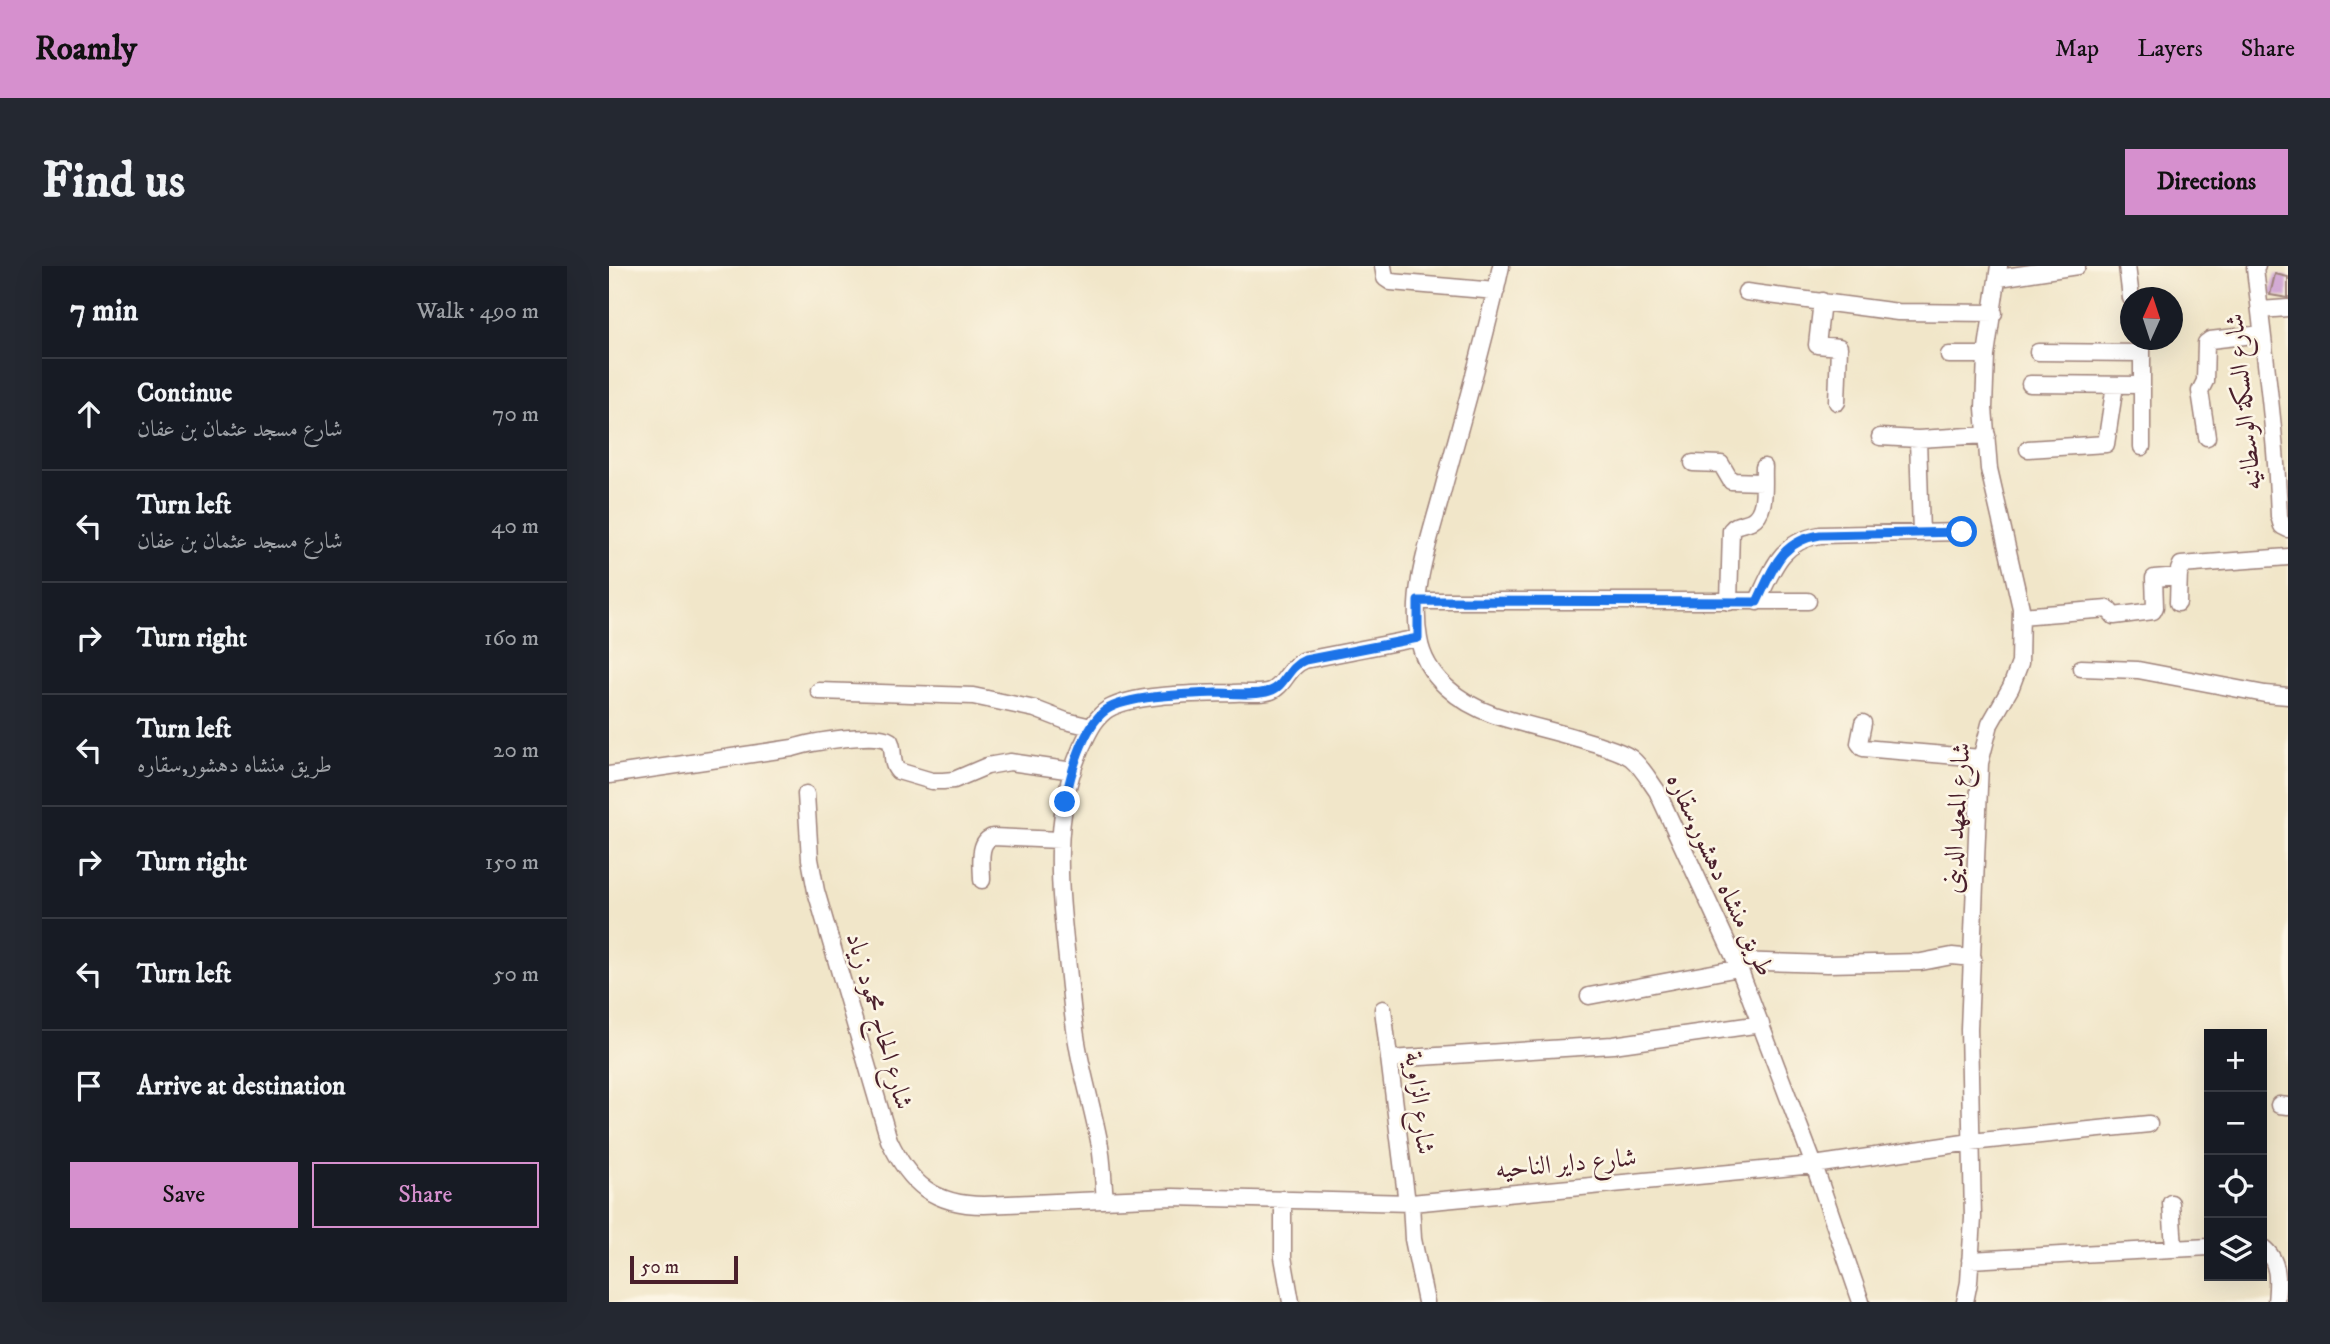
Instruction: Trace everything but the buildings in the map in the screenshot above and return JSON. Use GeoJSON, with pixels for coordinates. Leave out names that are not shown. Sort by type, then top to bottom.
{"type":"FeatureCollection","features":[{"type":"Feature","properties":{"kind":"street"},"geometry":{"type":"LineString","coordinates":[[1383,266],[1385,278],[1391,282],[1403,275],[1496,291]]}},
{"type":"Feature","properties":{"kind":"street","name":"طريق منشاه دهشور,سقاره"},"geometry":{"type":"LineString","coordinates":[[1501,266],[1424,562],[1418,601],[1418,638],[1422,651],[1441,683],[1469,705],[1519,723],[1577,737],[1618,751],[1641,767],[1657,791],[1737,964],[1814,1165],[1861,1302]]}},
{"type":"Feature","properties":{"kind":"street"},"geometry":{"type":"LineString","coordinates":[[1999,272],[2077,266]]}},
{"type":"Feature","properties":{"kind":"street"},"geometry":{"type":"LineString","coordinates":[[2127,266],[2130,287]]}},
{"type":"Feature","properties":{"kind":"street","name":"شارع السكة الوسطانيه"},"geometry":{"type":"LineString","coordinates":[[2256,267],[2262,334],[2282,454],[2280,522],[2288,529]]}},
{"type":"Feature","properties":{"kind":"street","name":"شارع المعهد الدينى"},"geometry":{"type":"LineString","coordinates":[[1965,1302],[1973,1218],[1969,1029],[1981,758],[1990,724],[2021,663],[2021,616],[1991,484],[1986,435],[1986,355],[1999,272]]}},
{"type":"Feature","properties":{"kind":"street"},"geometry":{"type":"LineString","coordinates":[[1746,292],[1898,312],[1993,313]]}},
{"type":"Feature","properties":{"kind":"street"},"geometry":{"type":"LineString","coordinates":[[1822,301],[1817,345],[1839,347],[1837,402]]}},
{"type":"Feature","properties":{"kind":"street"},"geometry":{"type":"LineString","coordinates":[[2260,310],[2288,307]]}},
{"type":"Feature","properties":{"kind":"street"},"geometry":{"type":"LineString","coordinates":[[2207,437],[2200,391],[2205,381],[2206,343],[2210,340],[2262,334]]}},
{"type":"Feature","properties":{"kind":"street"},"geometry":{"type":"LineString","coordinates":[[2038,352],[2120,347]]}},
{"type":"Feature","properties":{"kind":"street"},"geometry":{"type":"LineString","coordinates":[[2142,350],[2142,447]]}},
{"type":"Feature","properties":{"kind":"street"},"geometry":{"type":"LineString","coordinates":[[1949,355],[1986,355]]}},
{"type":"Feature","properties":{"kind":"street"},"geometry":{"type":"LineString","coordinates":[[2030,384],[2142,385]]}},
{"type":"Feature","properties":{"kind":"street"},"geometry":{"type":"LineString","coordinates":[[2028,449],[2106,444],[2115,385]]}},
{"type":"Feature","properties":{"kind":"street"},"geometry":{"type":"LineString","coordinates":[[1880,437],[1918,439],[1986,435]]}},
{"type":"Feature","properties":{"kind":"street"},"geometry":{"type":"LineString","coordinates":[[1918,439],[1921,533]]}},
{"type":"Feature","properties":{"kind":"street"},"geometry":{"type":"LineString","coordinates":[[1693,463],[1721,464],[1731,481],[1763,474],[1760,514],[1750,522],[1735,525],[1731,530],[1730,602]]}},
{"type":"Feature","properties":{"kind":"street"},"geometry":{"type":"LineString","coordinates":[[1757,602],[1776,561],[1784,551],[1807,537],[1962,532]]}},
{"type":"Feature","properties":{"kind":"street"},"geometry":{"type":"LineString","coordinates":[[2178,603],[2181,565],[2288,557]]}},
{"type":"Feature","properties":{"kind":"street"},"geometry":{"type":"LineString","coordinates":[[2021,616],[2108,609],[2113,617],[2153,611],[2154,578],[2179,576]]}},
{"type":"Feature","properties":{"kind":"street"},"geometry":{"type":"LineString","coordinates":[[1418,601],[1808,601]]}},
{"type":"Feature","properties":{"kind":"street"},"geometry":{"type":"LineString","coordinates":[[1105,1199],[1100,1145],[1073,1021],[1061,909],[1060,840],[1065,802],[1073,771],[1091,727],[1105,711],[1130,702],[1208,694],[1269,692],[1282,683],[1296,664],[1305,660],[1418,638]]}},
{"type":"Feature","properties":{"kind":"street"},"geometry":{"type":"LineString","coordinates":[[2081,668],[2138,670],[2258,693],[2288,696]]}},
{"type":"Feature","properties":{"kind":"street"},"geometry":{"type":"LineString","coordinates":[[819,691],[973,696],[1035,709],[1091,727]]}},
{"type":"Feature","properties":{"kind":"street"},"geometry":{"type":"LineString","coordinates":[[1863,723],[1859,743],[1863,748],[1981,758]]}},
{"type":"Feature","properties":{"kind":"street"},"geometry":{"type":"LineString","coordinates":[[609,775],[793,748],[821,740],[880,737],[890,741],[893,746],[893,763],[898,771],[932,781],[954,780],[988,766],[1010,762],[1073,771]]}},
{"type":"Feature","properties":{"kind":"street","name":"شارع الحاج محمود زياد"},"geometry":{"type":"LineString","coordinates":[[806,793],[810,859],[816,891],[889,1140],[907,1173],[919,1185],[950,1202],[984,1205]]}},
{"type":"Feature","properties":{"kind":"street"},"geometry":{"type":"LineString","coordinates":[[982,880],[983,844],[987,838],[993,836],[1060,840]]}},
{"type":"Feature","properties":{"kind":"street"},"geometry":{"type":"LineString","coordinates":[[1589,996],[1737,964],[1921,962],[1952,956],[1973,958]]}},
{"type":"Feature","properties":{"kind":"street","name":"شارع الزاوية"},"geometry":{"type":"LineString","coordinates":[[1383,1009],[1413,1239],[1426,1302]]}},
{"type":"Feature","properties":{"kind":"street"},"geometry":{"type":"LineString","coordinates":[[1389,1059],[1613,1045],[1761,1024]]}},
{"type":"Feature","properties":{"kind":"street","name":"شارع داير الناحيه"},"geometry":{"type":"LineString","coordinates":[[984,1205],[1173,1198],[1409,1203],[1814,1165],[1971,1142],[2149,1124]]}},
{"type":"Feature","properties":{"kind":"street"},"geometry":{"type":"LineString","coordinates":[[1283,1199],[1283,1257],[1291,1302]]}},
{"type":"Feature","properties":{"kind":"street"},"geometry":{"type":"LineString","coordinates":[[2171,1203],[2174,1248]]}},
{"type":"Feature","properties":{"kind":"street"},"geometry":{"type":"LineString","coordinates":[[1970,1260],[2204,1247]]}},
{"type":"Feature","properties":{"kind":"street"},"geometry":{"type":"LineString","coordinates":[[2267,1251],[2274,1260],[2277,1271],[2276,1302]]}},
{"type":"Feature","properties":{"kind":"route"},"geometry":{"type":"LineString","coordinates":[[1065,802],[1080,752],[1091,727],[1105,711],[1139,699],[1269,692],[1282,683],[1296,664],[1305,660],[1418,638],[1418,601],[1757,602],[1776,561],[1784,551],[1807,537],[1962,532]]}}]}
